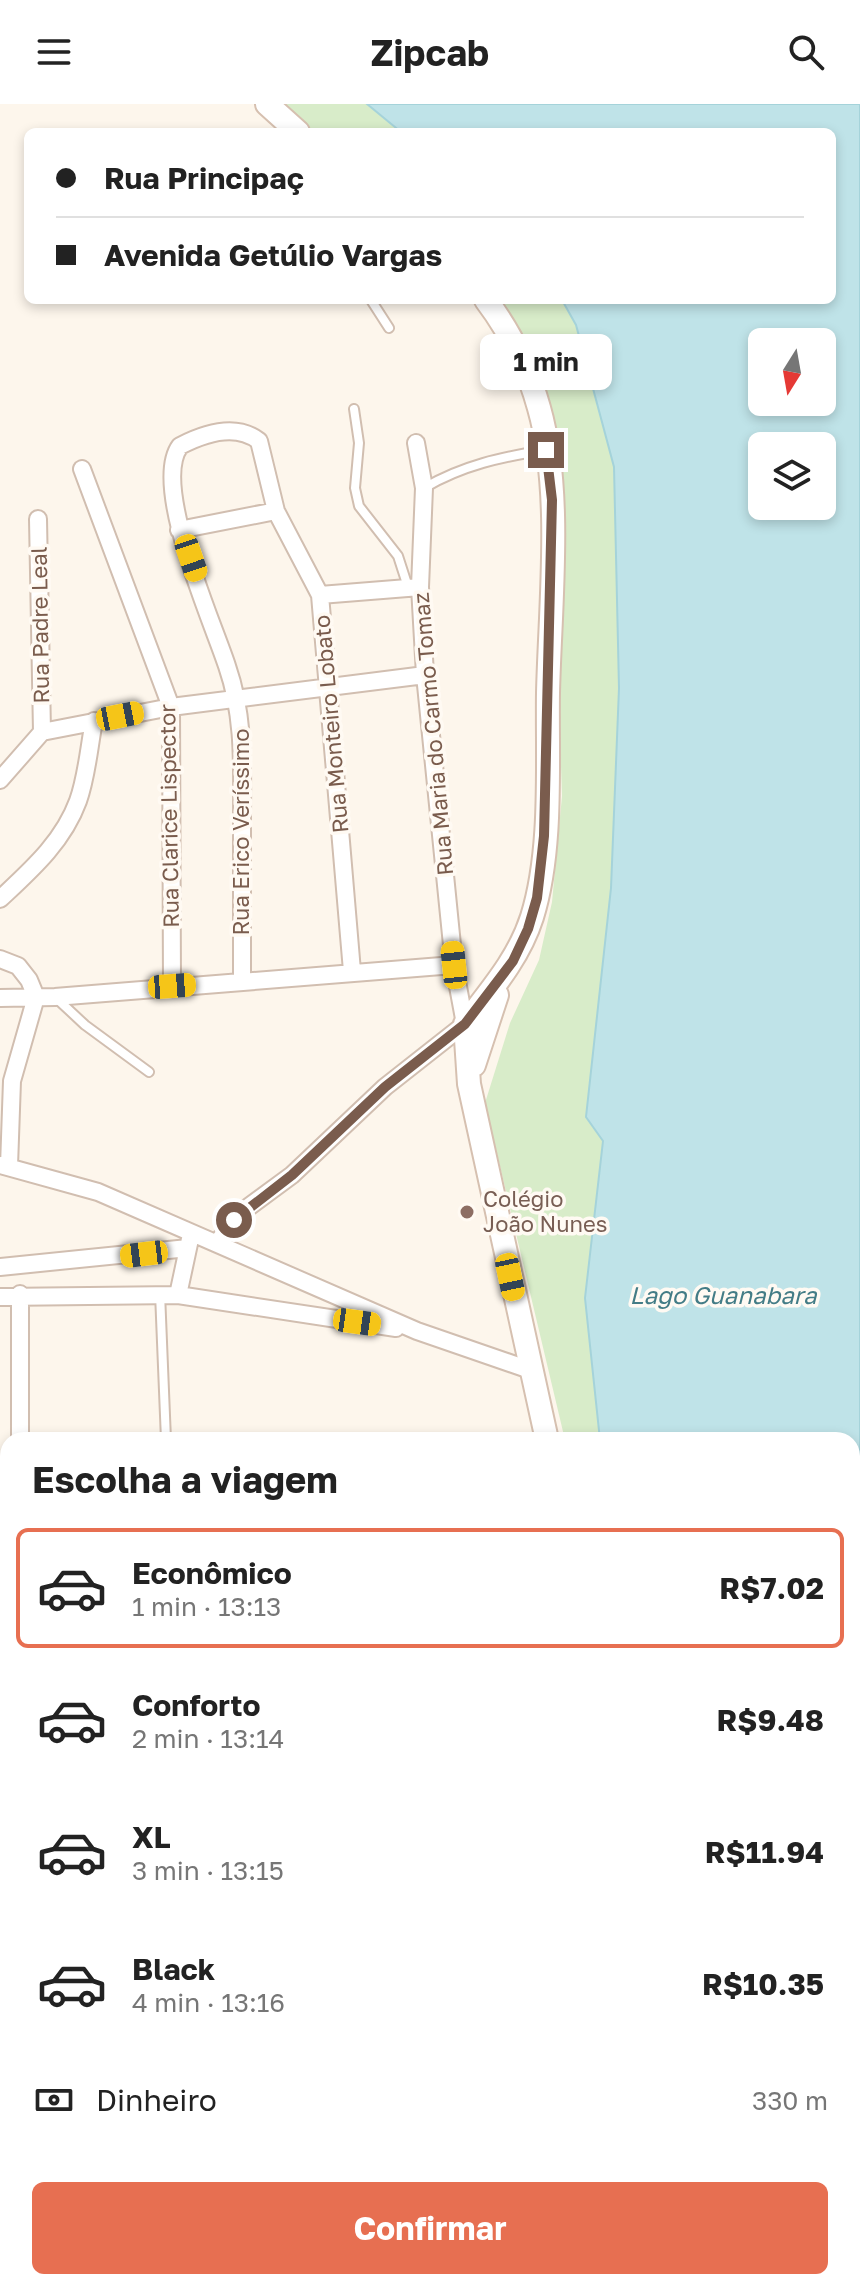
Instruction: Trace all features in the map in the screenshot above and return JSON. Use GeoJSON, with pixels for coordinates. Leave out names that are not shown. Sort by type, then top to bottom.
{"type":"FeatureCollection","features":[{"type":"Feature","properties":{"kind":"main road"},"geometry":{"type":"LineString","coordinates":[[267,104],[294,128]]}},
{"type":"Feature","properties":{"kind":"main road"},"geometry":{"type":"LineString","coordinates":[[469,1084],[487,1019],[528,929],[537,898],[544,836],[552,500],[540,410],[517,347],[489,304]]}},
{"type":"Feature","properties":{"kind":"main road"},"geometry":{"type":"LineString","coordinates":[[513,961],[465,1024],[469,1084],[545,1432]]}},
{"type":"Feature","properties":{"kind":"street","name":"Rua Erico Veríssimo"},"geometry":{"type":"LineString","coordinates":[[242,980],[243,761],[238,698],[179,530],[171,492],[175,457],[180,446],[227,430],[250,434],[259,441]]}},
{"type":"Feature","properties":{"kind":"street","name":"Rua Monteiro Lobato"},"geometry":{"type":"LineString","coordinates":[[259,441],[276,511],[320,595],[352,971]]}},
{"type":"Feature","properties":{"kind":"street","name":"Rua Maria do Carmo Tomaz"},"geometry":{"type":"LineString","coordinates":[[416,443],[424,488],[414,588],[454,965],[465,1024]]}},
{"type":"Feature","properties":{"kind":"street","name":"Rua Clarice Lispector"},"geometry":{"type":"LineString","coordinates":[[82,469],[171,707],[172,986]]}},
{"type":"Feature","properties":{"kind":"street"},"geometry":{"type":"LineString","coordinates":[[179,530],[276,511]]}},
{"type":"Feature","properties":{"kind":"street","name":"Rua Padre Leal"},"geometry":{"type":"LineString","coordinates":[[38,519],[42,732]]}},
{"type":"Feature","properties":{"kind":"street"},"geometry":{"type":"LineString","coordinates":[[320,595],[414,588]]}},
{"type":"Feature","properties":{"kind":"street"},"geometry":{"type":"LineString","coordinates":[[0,780],[42,732],[171,707],[425,675]]}},
{"type":"Feature","properties":{"kind":"street"},"geometry":{"type":"LineString","coordinates":[[0,899],[40,861],[62,834],[78,800],[94,721]]}},
{"type":"Feature","properties":{"kind":"street"},"geometry":{"type":"LineString","coordinates":[[0,959],[18,966],[29,980],[36,997],[6,1080],[4,1166],[98,1192],[190,1240]]}},
{"type":"Feature","properties":{"kind":"street"},"geometry":{"type":"LineString","coordinates":[[0,998],[55,997],[454,965]]}},
{"type":"Feature","properties":{"kind":"street"},"geometry":{"type":"LineString","coordinates":[[217,1243],[239,1214],[292,1175],[385,1087],[465,1024]]}},
{"type":"Feature","properties":{"kind":"street"},"geometry":{"type":"LineString","coordinates":[[178,1295],[190,1240]]}},
{"type":"Feature","properties":{"kind":"street"},"geometry":{"type":"LineString","coordinates":[[0,1267],[190,1240],[217,1243],[417,1331],[530,1370]]}},
{"type":"Feature","properties":{"kind":"street"},"geometry":{"type":"LineString","coordinates":[[0,1297],[20,1294],[160,1293],[417,1331]]}},
{"type":"Feature","properties":{"kind":"street"},"geometry":{"type":"LineString","coordinates":[[20,1294],[20,1432]]}},
{"type":"Feature","properties":{"kind":"lane"},"geometry":{"type":"LineString","coordinates":[[374,304],[389,328]]}},
{"type":"Feature","properties":{"kind":"lane"},"geometry":{"type":"LineString","coordinates":[[354,409],[359,443],[355,488],[359,506],[398,556],[414,588]]}},
{"type":"Feature","properties":{"kind":"lane"},"geometry":{"type":"LineString","coordinates":[[424,488],[449,473],[495,458],[546,450]]}},
{"type":"Feature","properties":{"kind":"lane"},"geometry":{"type":"LineString","coordinates":[[55,997],[85,1025],[149,1072]]}},
{"type":"Feature","properties":{"kind":"lane"},"geometry":{"type":"LineString","coordinates":[[160,1293],[166,1432]]}},
{"type":"Feature","properties":{"kind":"green space","name":"Lago Guanabara"},"geometry":{"type":"Polygon","coordinates":[[[267,104],[860,104],[860,1432],[563,1432],[485,1103],[510,1023],[539,960],[552,902],[562,796],[552,500],[540,410],[488,304],[836,304],[836,128],[294,128],[267,104]]]}},
{"type":"Feature","properties":{"kind":"water","name":"Lago Guanabara"},"geometry":{"type":"Polygon","coordinates":[[[367,104],[860,104],[860,1432],[599,1432],[585,1298],[603,1141],[586,1117],[611,888],[619,688],[614,467],[576,325],[564,304],[836,304],[836,128],[396,128],[367,104]]]}},
{"type":"Feature","properties":{"kind":"place","name":"Colégio João Nunes"},"geometry":{"type":"Point","coordinates":[467,1212]}},
{"type":"Feature","properties":{"kind":"route"},"geometry":{"type":"LineString","coordinates":[[234,1220],[292,1175],[385,1087],[465,1024],[513,961],[528,929],[537,898],[544,836],[552,500],[546,450]]}}]}
